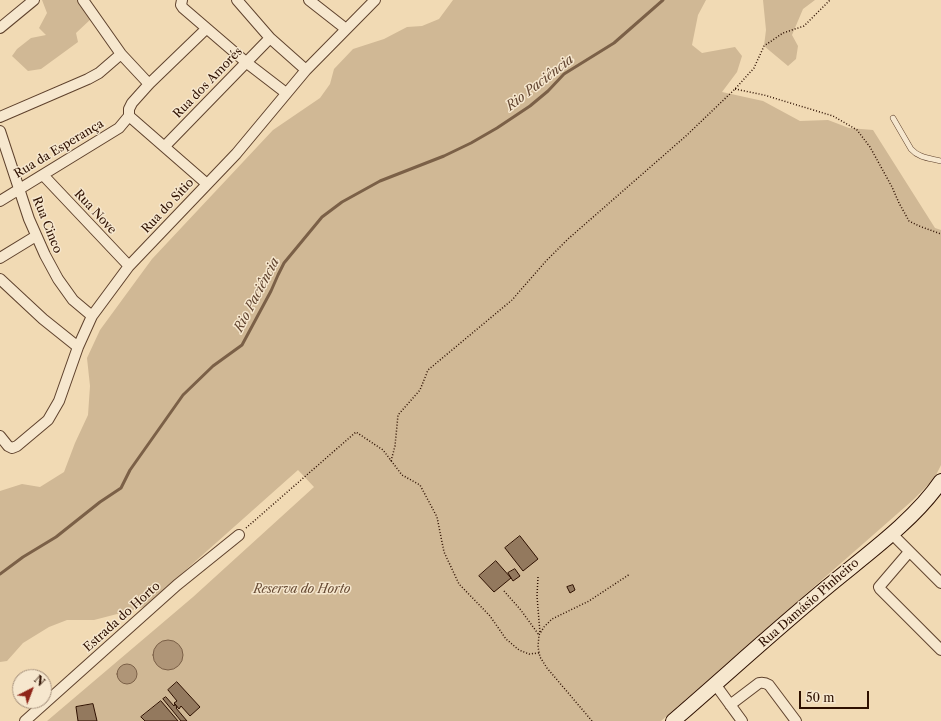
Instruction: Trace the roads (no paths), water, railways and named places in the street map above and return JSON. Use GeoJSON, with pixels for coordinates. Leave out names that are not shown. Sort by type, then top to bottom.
{"type":"FeatureCollection","features":[{"type":"Feature","properties":{"kind":"street"},"geometry":{"type":"LineString","coordinates":[[0,28],[34,0]]}},
{"type":"Feature","properties":{"kind":"street"},"geometry":{"type":"LineString","coordinates":[[83,0],[121,54],[149,84]]}},
{"type":"Feature","properties":{"kind":"street"},"geometry":{"type":"LineString","coordinates":[[182,0],[181,5],[183,8],[206,29],[286,93]]}},
{"type":"Feature","properties":{"kind":"street"},"geometry":{"type":"LineString","coordinates":[[237,0],[270,38],[306,70]]}},
{"type":"Feature","properties":{"kind":"street"},"geometry":{"type":"LineString","coordinates":[[309,0],[346,29]]}},
{"type":"Feature","properties":{"kind":"street","name":"Rua do Sítio"},"geometry":{"type":"LineString","coordinates":[[0,436],[8,446],[12,448],[17,446],[48,420],[59,401],[78,347],[92,316],[129,266],[236,154],[306,70],[374,0]]}},
{"type":"Feature","properties":{"kind":"street"},"geometry":{"type":"LineString","coordinates":[[206,29],[149,84],[132,102],[129,110],[129,116],[206,184]]}},
{"type":"Feature","properties":{"kind":"street","name":"Rua dos Amorés"},"geometry":{"type":"LineString","coordinates":[[164,146],[270,38]]}},
{"type":"Feature","properties":{"kind":"street"},"geometry":{"type":"LineString","coordinates":[[0,117],[88,79],[99,73],[121,54]]}},
{"type":"Feature","properties":{"kind":"street","name":"Rua da Esperança"},"geometry":{"type":"LineString","coordinates":[[0,201],[119,128],[129,116]]}},
{"type":"Feature","properties":{"kind":"street","name":"Rua Cinco"},"geometry":{"type":"LineString","coordinates":[[0,131],[36,236],[58,279],[73,300],[92,316]]}},
{"type":"Feature","properties":{"kind":"street","name":"Rua Nove"},"geometry":{"type":"LineString","coordinates":[[43,175],[129,266]]}},
{"type":"Feature","properties":{"kind":"street"},"geometry":{"type":"LineString","coordinates":[[0,258],[36,236]]}},
{"type":"Feature","properties":{"kind":"street"},"geometry":{"type":"LineString","coordinates":[[0,279],[43,319],[78,347]]}},
{"type":"Feature","properties":{"kind":"street","name":"Rua Damásio Pinheiro"},"geometry":{"type":"LineString","coordinates":[[673,721],[891,533],[933,492],[941,481]]}},
{"type":"Feature","properties":{"kind":"street"},"geometry":{"type":"LineString","coordinates":[[891,533],[941,583]]}},
{"type":"Feature","properties":{"kind":"street","name":"Estrada do Horto"},"geometry":{"type":"LineString","coordinates":[[25,721],[177,585],[239,535]]}},
{"type":"Feature","properties":{"kind":"street"},"geometry":{"type":"LineString","coordinates":[[910,552],[879,587],[941,650]]}},
{"type":"Feature","properties":{"kind":"street"},"geometry":{"type":"LineString","coordinates":[[730,705],[762,682],[769,685],[796,721]]}},
{"type":"Feature","properties":{"kind":"street"},"geometry":{"type":"LineString","coordinates":[[715,684],[742,721]]}},
{"type":"Feature","properties":{"kind":"lane"},"geometry":{"type":"LineString","coordinates":[[893,118],[914,152],[922,157],[941,161]]}},
{"type":"Feature","properties":{"kind":"waterway","name":"Rio Paciência"},"geometry":{"type":"LineString","coordinates":[[0,574],[23,557],[56,537],[100,502],[121,488],[130,470],[183,395],[213,366],[242,345],[284,263],[322,217],[342,202],[380,181],[444,156],[497,128],[530,106],[548,91],[564,74],[614,43],[663,0]]}},
{"type":"Feature","properties":{"kind":"park label","name":"Reserva do Horto"},"geometry":{"type":"Point","coordinates":[302,590]}}]}
